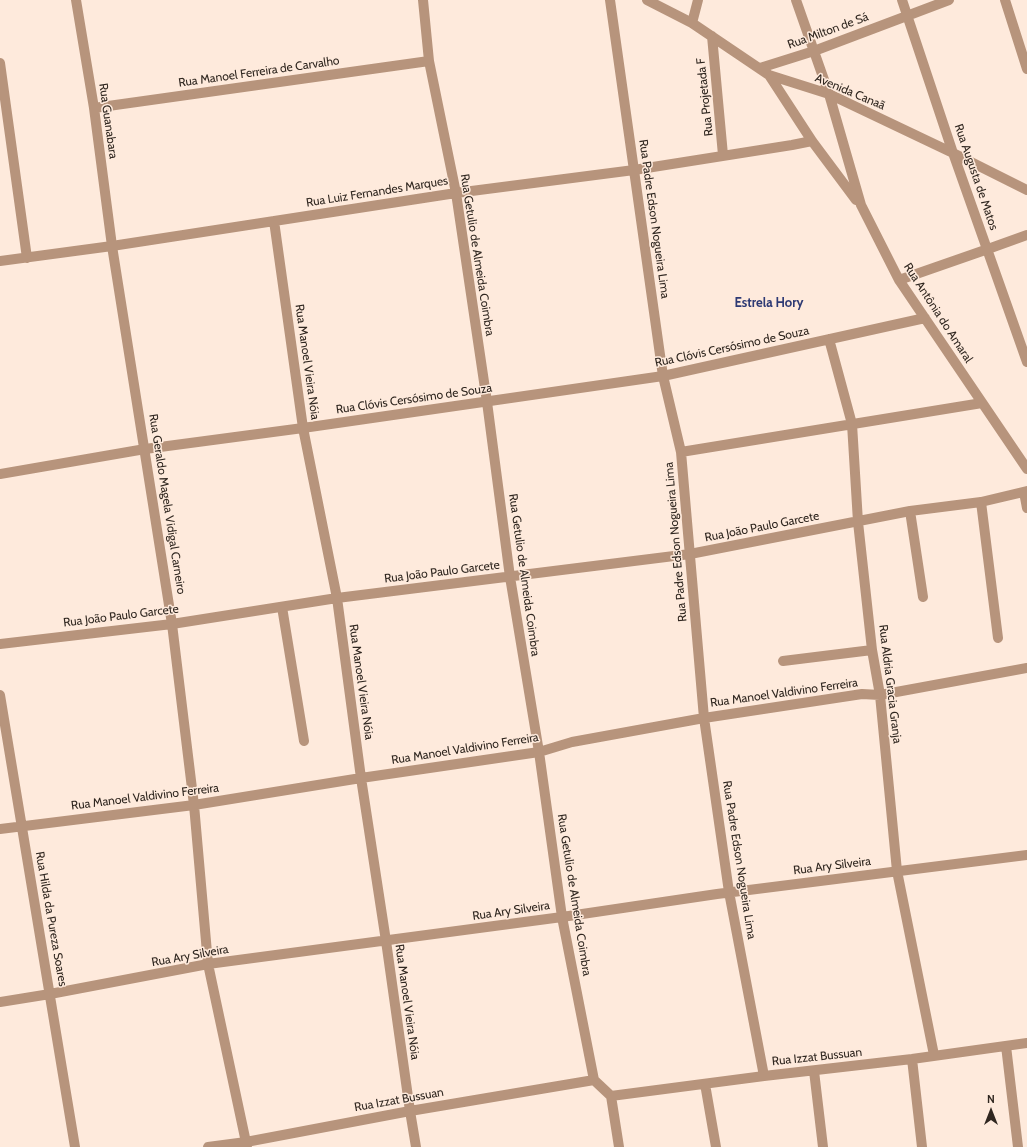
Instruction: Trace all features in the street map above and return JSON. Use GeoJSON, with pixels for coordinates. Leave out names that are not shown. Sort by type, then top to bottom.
{"type":"FeatureCollection","features":[{"type":"Feature","properties":{"kind":"street","name":"Rua Guanabara"},"geometry":{"type":"LineString","coordinates":[[76,0],[94,108],[112,246]]}},
{"type":"Feature","properties":{"kind":"street","name":"Rua Getulio de Almeida Coimbra"},"geometry":{"type":"LineString","coordinates":[[423,0],[429,61],[456,194],[487,402],[510,577],[539,752],[562,917],[594,1080]]}},
{"type":"Feature","properties":{"kind":"street","name":"Avenida Canaã"},"geometry":{"type":"LineString","coordinates":[[647,0],[692,23],[769,75],[829,94],[1027,190]]}},
{"type":"Feature","properties":{"kind":"street"},"geometry":{"type":"LineString","coordinates":[[692,23],[698,0]]}},
{"type":"Feature","properties":{"kind":"street","name":"Rua Antônia do Amaral"},"geometry":{"type":"LineString","coordinates":[[796,0],[829,94],[861,205],[899,280],[1027,469]]}},
{"type":"Feature","properties":{"kind":"street","name":"Rua Augusta de Matos"},"geometry":{"type":"LineString","coordinates":[[902,0],[953,153],[1027,362]]}},
{"type":"Feature","properties":{"kind":"street","name":"Rua Milton de Sá"},"geometry":{"type":"LineString","coordinates":[[760,68],[814,51],[949,0]]}},
{"type":"Feature","properties":{"kind":"street"},"geometry":{"type":"LineString","coordinates":[[1005,0],[1027,69]]}},
{"type":"Feature","properties":{"kind":"street","name":"Rua Padre Edson Nogueira Lima"},"geometry":{"type":"LineString","coordinates":[[611,2],[663,376],[681,452],[704,718],[729,892],[764,1076]]}},
{"type":"Feature","properties":{"kind":"street","name":"Rua Projetada F"},"geometry":{"type":"LineString","coordinates":[[712,36],[723,156]]}},
{"type":"Feature","properties":{"kind":"street","name":"Rua Manoel Ferreira de Carvalho"},"geometry":{"type":"LineString","coordinates":[[94,108],[429,61]]}},
{"type":"Feature","properties":{"kind":"street"},"geometry":{"type":"LineString","coordinates":[[0,63],[27,258]]}},
{"type":"Feature","properties":{"kind":"street"},"geometry":{"type":"LineString","coordinates":[[769,75],[812,141],[861,205]]}},
{"type":"Feature","properties":{"kind":"street","name":"Rua Luiz Fernandes Marques"},"geometry":{"type":"LineString","coordinates":[[112,246],[456,194],[634,170],[812,141]]}},
{"type":"Feature","properties":{"kind":"street","name":"Rua Manoel Vieira Nóia"},"geometry":{"type":"LineString","coordinates":[[274,221],[303,428],[337,598],[361,778],[416,1147]]}},
{"type":"Feature","properties":{"kind":"street"},"geometry":{"type":"LineString","coordinates":[[899,280],[988,250],[1027,235]]}},
{"type":"Feature","properties":{"kind":"street"},"geometry":{"type":"LineString","coordinates":[[0,262],[112,246]]}},
{"type":"Feature","properties":{"kind":"street","name":"Rua Geraldo Magela Vidigal Carneiro"},"geometry":{"type":"LineString","coordinates":[[112,246],[172,624],[194,805],[208,964],[247,1145]]}},
{"type":"Feature","properties":{"kind":"street","name":"Rua Clóvis Cersósimo de Souza"},"geometry":{"type":"LineString","coordinates":[[0,474],[145,449],[303,428],[663,376],[925,318]]}},
{"type":"Feature","properties":{"kind":"street","name":"Rua Aldria Gracia Granja"},"geometry":{"type":"LineString","coordinates":[[829,339],[852,424],[858,522],[872,650],[880,695],[897,871],[934,1055]]}},
{"type":"Feature","properties":{"kind":"street"},"geometry":{"type":"LineString","coordinates":[[681,452],[982,403]]}},
{"type":"Feature","properties":{"kind":"street"},"geometry":{"type":"LineString","coordinates":[[1026,491],[1027,508]]}},
{"type":"Feature","properties":{"kind":"street","name":"Rua João Paulo Garcete"},"geometry":{"type":"LineString","coordinates":[[0,644],[172,624],[337,598],[690,554],[910,511],[981,502],[1026,491]]}},
{"type":"Feature","properties":{"kind":"street"},"geometry":{"type":"LineString","coordinates":[[981,502],[998,638]]}},
{"type":"Feature","properties":{"kind":"street"},"geometry":{"type":"LineString","coordinates":[[910,511],[923,597]]}},
{"type":"Feature","properties":{"kind":"street"},"geometry":{"type":"LineString","coordinates":[[282,607],[304,741]]}},
{"type":"Feature","properties":{"kind":"street"},"geometry":{"type":"LineString","coordinates":[[783,661],[872,650]]}},
{"type":"Feature","properties":{"kind":"street","name":"Rua Manoel Valdivino Ferreira"},"geometry":{"type":"LineString","coordinates":[[0,829],[194,805],[361,778],[539,752],[572,742],[704,718],[862,694],[880,695],[1027,668]]}},
{"type":"Feature","properties":{"kind":"street","name":"Rua Hilda da Pureza Soares"},"geometry":{"type":"LineString","coordinates":[[0,695],[75,1147]]}},
{"type":"Feature","properties":{"kind":"street","name":"Rua Ary Silveira"},"geometry":{"type":"LineString","coordinates":[[0,1002],[208,964],[562,917],[729,892],[1027,855]]}},
{"type":"Feature","properties":{"kind":"street","name":"Rua Izzat Bussuan"},"geometry":{"type":"LineString","coordinates":[[611,1096],[1027,1044]]}},
{"type":"Feature","properties":{"kind":"street"},"geometry":{"type":"LineString","coordinates":[[1006,1046],[1018,1147]]}},
{"type":"Feature","properties":{"kind":"street"},"geometry":{"type":"LineString","coordinates":[[912,1059],[922,1147]]}},
{"type":"Feature","properties":{"kind":"street"},"geometry":{"type":"LineString","coordinates":[[814,1071],[823,1147]]}},
{"type":"Feature","properties":{"kind":"street"},"geometry":{"type":"LineString","coordinates":[[594,1080],[611,1096],[619,1147]]}},
{"type":"Feature","properties":{"kind":"street","name":"Rua Izzat Bussuan"},"geometry":{"type":"LineString","coordinates":[[208,1147],[247,1145],[410,1111],[594,1080]]}},
{"type":"Feature","properties":{"kind":"street"},"geometry":{"type":"LineString","coordinates":[[705,1084],[716,1147]]}},
{"type":"Feature","properties":{"kind":"district","name":"Estrela Hory"},"geometry":{"type":"Point","coordinates":[769,303]}}]}
